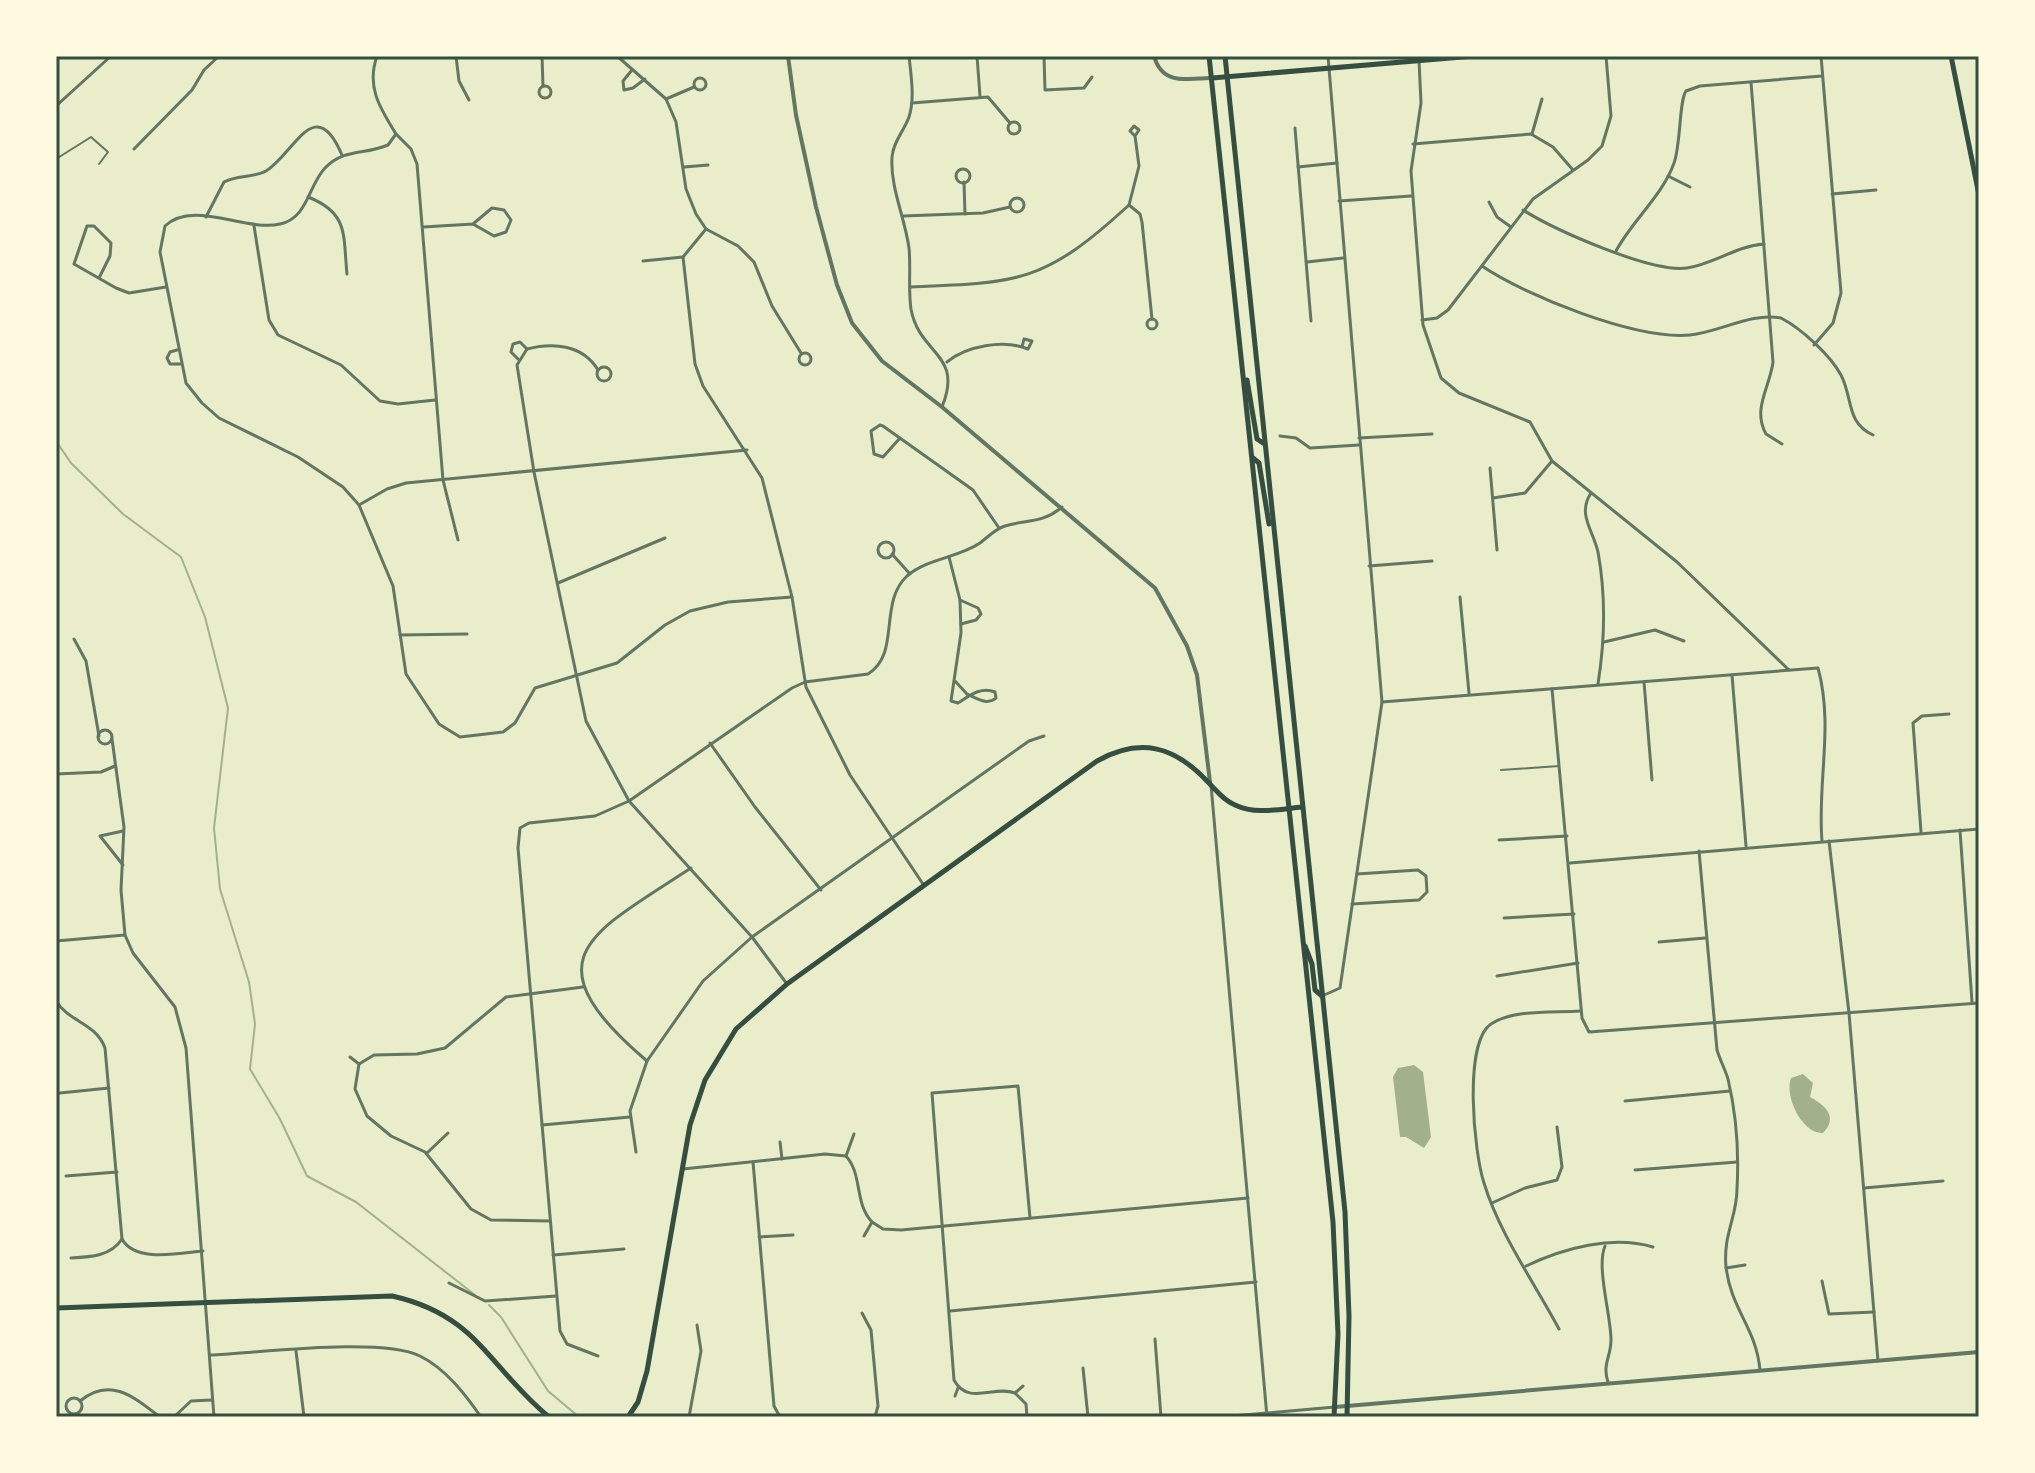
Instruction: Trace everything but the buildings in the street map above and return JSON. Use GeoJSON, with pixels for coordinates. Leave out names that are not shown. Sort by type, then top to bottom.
{"type":"FeatureCollection","features":[{"type":"Feature","properties":{"kind":"main road"},"geometry":{"type":"LineString","coordinates":[[1209,56],[1336,1270],[1334,1417]]}},
{"type":"Feature","properties":{"kind":"main road"},"geometry":{"type":"LineString","coordinates":[[1225,56],[1348,1257],[1347,1417]]}},
{"type":"Feature","properties":{"kind":"main road"},"geometry":{"type":"LineString","coordinates":[[1212,78],[1474,56]]}},
{"type":"Feature","properties":{"kind":"main road"},"geometry":{"type":"LineString","coordinates":[[1951,56],[1979,195]]}},
{"type":"Feature","properties":{"kind":"main road"},"geometry":{"type":"LineString","coordinates":[[1243,367],[1252,399],[1257,439],[1263,443]]}},
{"type":"Feature","properties":{"kind":"main road"},"geometry":{"type":"LineString","coordinates":[[1253,458],[1259,463],[1263,503],[1274,540]]}},
{"type":"Feature","properties":{"kind":"main road"},"geometry":{"type":"LineString","coordinates":[[628,1417],[638,1402],[647,1371],[682,1169],[698,1099],[721,1051],[755,1010],[923,884],[1087,768],[1119,750],[1146,746],[1167,750],[1190,765],[1228,802],[1244,808],[1302,807]]}},
{"type":"Feature","properties":{"kind":"main road"},"geometry":{"type":"LineString","coordinates":[[1304,946],[1312,964],[1315,990],[1322,996]]}},
{"type":"Feature","properties":{"kind":"main road"},"geometry":{"type":"LineString","coordinates":[[56,1308],[377,1294],[407,1299],[430,1307],[464,1327],[549,1417]]}},
{"type":"Feature","properties":{"kind":"street"},"geometry":{"type":"LineString","coordinates":[[56,106],[111,56]]}},
{"type":"Feature","properties":{"kind":"street"},"geometry":{"type":"LineString","coordinates":[[134,149],[192,90],[204,70],[219,56]]}},
{"type":"Feature","properties":{"kind":"street"},"geometry":{"type":"LineString","coordinates":[[377,56],[372,77],[375,99],[396,134],[415,156],[443,480],[458,540]]}},
{"type":"Feature","properties":{"kind":"street"},"geometry":{"type":"LineString","coordinates":[[456,56],[459,81],[469,100]]}},
{"type":"Feature","properties":{"kind":"street"},"geometry":{"type":"LineString","coordinates":[[542,56],[543,86]]}},
{"type":"Feature","properties":{"kind":"street"},"geometry":{"type":"LineString","coordinates":[[617,56],[666,99],[676,122],[690,202],[706,229],[738,246],[754,262],[772,306],[801,353]]}},
{"type":"Feature","properties":{"kind":"street"},"geometry":{"type":"LineString","coordinates":[[788,56],[809,176],[837,285],[852,323],[882,361],[1146,577],[1165,602],[1187,646],[1201,687],[1267,1415]]}},
{"type":"Feature","properties":{"kind":"street"},"geometry":{"type":"LineString","coordinates":[[909,56],[912,103],[892,159],[909,249],[909,287],[919,334],[946,363],[949,386],[942,407]]}},
{"type":"Feature","properties":{"kind":"street"},"geometry":{"type":"LineString","coordinates":[[977,56],[980,96]]}},
{"type":"Feature","properties":{"kind":"street"},"geometry":{"type":"LineString","coordinates":[[1044,56],[1045,90],[1084,88],[1092,77]]}},
{"type":"Feature","properties":{"kind":"street"},"geometry":{"type":"LineString","coordinates":[[1154,56],[1160,72],[1178,79],[1212,78]]}},
{"type":"Feature","properties":{"kind":"street"},"geometry":{"type":"LineString","coordinates":[[1322,996],[1340,988],[1382,702],[1328,56]]}},
{"type":"Feature","properties":{"kind":"street"},"geometry":{"type":"LineString","coordinates":[[1422,320],[1437,318],[1448,310],[1523,210],[1544,189],[1597,153],[1609,131],[1611,114],[1606,56]]}},
{"type":"Feature","properties":{"kind":"street"},"geometry":{"type":"LineString","coordinates":[[1814,345],[1833,323],[1840,302],[1821,56]]}},
{"type":"Feature","properties":{"kind":"street"},"geometry":{"type":"LineString","coordinates":[[1419,61],[1421,103],[1413,144],[1413,196],[1422,320],[1436,365],[1452,390],[1530,422],[1552,461],[1677,562],[1789,670]]}},
{"type":"Feature","properties":{"kind":"street"},"geometry":{"type":"LineString","coordinates":[[633,69],[623,81],[624,90],[645,79]]}},
{"type":"Feature","properties":{"kind":"street"},"geometry":{"type":"LineString","coordinates":[[1616,251],[1635,219],[1668,176],[1681,138],[1684,93],[1697,87],[1822,76]]}},
{"type":"Feature","properties":{"kind":"street"},"geometry":{"type":"LineString","coordinates":[[1751,82],[1773,366],[1763,394],[1762,421],[1766,434],[1782,444]]}},
{"type":"Feature","properties":{"kind":"street"},"geometry":{"type":"LineString","coordinates":[[666,99],[694,87]]}},
{"type":"Feature","properties":{"kind":"street"},"geometry":{"type":"LineString","coordinates":[[912,103],[980,96],[992,99],[1010,123]]}},
{"type":"Feature","properties":{"kind":"street"},"geometry":{"type":"LineString","coordinates":[[1531,134],[1542,99]]}},
{"type":"Feature","properties":{"kind":"street"},"geometry":{"type":"LineString","coordinates":[[206,217],[224,182],[267,170],[308,130],[320,128],[328,132],[342,155]]}},
{"type":"Feature","properties":{"kind":"street"},"geometry":{"type":"LineString","coordinates":[[1295,128],[1311,321]]}},
{"type":"Feature","properties":{"kind":"street"},"geometry":{"type":"LineString","coordinates":[[396,134],[384,147],[342,155],[322,171],[291,221],[254,225],[206,217],[176,219],[162,230],[159,246],[180,364],[192,393],[219,418],[298,457],[343,487],[359,505],[393,586],[403,662],[411,685],[439,724],[452,735],[471,737],[507,730],[535,688],[628,657],[665,625],[690,611],[728,602],[792,597]]}},
{"type":"Feature","properties":{"kind":"street"},"geometry":{"type":"LineString","coordinates":[[1413,144],[1531,134],[1553,147],[1573,170]]}},
{"type":"Feature","properties":{"kind":"street"},"geometry":{"type":"LineString","coordinates":[[909,287],[1026,277],[1081,248],[1129,205],[1139,166],[1135,136]]}},
{"type":"Feature","properties":{"kind":"street"},"geometry":{"type":"LineString","coordinates":[[1298,167],[1337,163]]}},
{"type":"Feature","properties":{"kind":"street"},"geometry":{"type":"LineString","coordinates":[[684,167],[708,165]]}},
{"type":"Feature","properties":{"kind":"street"},"geometry":{"type":"LineString","coordinates":[[1668,176],[1690,187]]}},
{"type":"Feature","properties":{"kind":"street"},"geometry":{"type":"LineString","coordinates":[[964,182],[965,215]]}},
{"type":"Feature","properties":{"kind":"street"},"geometry":{"type":"LineString","coordinates":[[1832,194],[1876,190]]}},
{"type":"Feature","properties":{"kind":"street"},"geometry":{"type":"LineString","coordinates":[[1339,201],[1413,196]]}},
{"type":"Feature","properties":{"kind":"street"},"geometry":{"type":"LineString","coordinates":[[308,197],[329,206],[339,217],[347,274]]}},
{"type":"Feature","properties":{"kind":"street"},"geometry":{"type":"LineString","coordinates":[[1489,202],[1497,217],[1511,227]]}},
{"type":"Feature","properties":{"kind":"street"},"geometry":{"type":"LineString","coordinates":[[1129,205],[1140,214],[1142,222],[1152,319]]}},
{"type":"Feature","properties":{"kind":"street"},"geometry":{"type":"LineString","coordinates":[[903,216],[965,215],[1010,207]]}},
{"type":"Feature","properties":{"kind":"street"},"geometry":{"type":"LineString","coordinates":[[423,227],[473,224],[494,236],[506,232],[511,220],[504,210],[492,208],[473,224]]}},
{"type":"Feature","properties":{"kind":"street"},"geometry":{"type":"LineString","coordinates":[[1523,210],[1554,228],[1677,269],[1764,244]]}},
{"type":"Feature","properties":{"kind":"street"},"geometry":{"type":"LineString","coordinates":[[254,225],[269,320],[278,335],[341,365],[380,401],[407,404],[435,400]]}},
{"type":"Feature","properties":{"kind":"street"},"geometry":{"type":"LineString","coordinates":[[99,278],[112,252],[111,243],[94,226],[87,226],[74,264],[99,278],[129,293],[166,287]]}},
{"type":"Feature","properties":{"kind":"street"},"geometry":{"type":"LineString","coordinates":[[643,261],[683,257],[706,229]]}},
{"type":"Feature","properties":{"kind":"street"},"geometry":{"type":"LineString","coordinates":[[683,257],[695,364],[703,386],[747,450],[765,488],[792,597],[805,682],[832,744],[923,884]]}},
{"type":"Feature","properties":{"kind":"street"},"geometry":{"type":"LineString","coordinates":[[1307,262],[1344,258]]}},
{"type":"Feature","properties":{"kind":"street"},"geometry":{"type":"LineString","coordinates":[[1482,266],[1513,287],[1651,333],[1700,334],[1770,317],[1787,321],[1841,375],[1855,422],[1873,435]]}},
{"type":"Feature","properties":{"kind":"street"},"geometry":{"type":"LineString","coordinates":[[518,359],[511,352],[513,344],[520,342],[527,349]]}},
{"type":"Feature","properties":{"kind":"street"},"geometry":{"type":"LineString","coordinates":[[598,370],[587,356],[556,346],[527,349],[518,359],[534,472],[574,676],[586,721],[629,801],[752,937],[787,984]]}},
{"type":"Feature","properties":{"kind":"street"},"geometry":{"type":"LineString","coordinates":[[946,363],[967,349],[1022,347]]}},
{"type":"Feature","properties":{"kind":"street"},"geometry":{"type":"LineString","coordinates":[[178,350],[170,352],[167,358],[173,365],[180,364]]}},
{"type":"Feature","properties":{"kind":"street"},"geometry":{"type":"LineString","coordinates":[[900,438],[883,457],[875,455],[871,434],[875,426],[882,426],[900,438],[973,490],[999,528]]}},
{"type":"Feature","properties":{"kind":"street"},"geometry":{"type":"LineString","coordinates":[[1359,438],[1432,434]]}},
{"type":"Feature","properties":{"kind":"street"},"geometry":{"type":"LineString","coordinates":[[1280,436],[1296,438],[1310,448],[1359,445]]}},
{"type":"Feature","properties":{"kind":"street"},"geometry":{"type":"LineString","coordinates":[[359,505],[393,486],[747,450]]}},
{"type":"Feature","properties":{"kind":"street"},"geometry":{"type":"LineString","coordinates":[[1493,498],[1525,493],[1552,461]]}},
{"type":"Feature","properties":{"kind":"street"},"geometry":{"type":"LineString","coordinates":[[1490,468],[1497,550]]}},
{"type":"Feature","properties":{"kind":"street"},"geometry":{"type":"LineString","coordinates":[[1591,493],[1584,512],[1598,554],[1604,642],[1598,685]]}},
{"type":"Feature","properties":{"kind":"street"},"geometry":{"type":"LineString","coordinates":[[598,1356],[570,1346],[561,1338],[518,848],[520,828],[529,823],[595,816],[629,801],[710,743],[805,682],[856,677],[873,671],[885,652],[891,598],[910,574],[978,545],[999,528],[1040,522],[1062,507]]}},
{"type":"Feature","properties":{"kind":"street"},"geometry":{"type":"LineString","coordinates":[[558,583],[665,538]]}},
{"type":"Feature","properties":{"kind":"street"},"geometry":{"type":"LineString","coordinates":[[892,554],[910,574]]}},
{"type":"Feature","properties":{"kind":"street"},"geometry":{"type":"LineString","coordinates":[[949,557],[960,600],[961,624],[952,702],[970,695],[988,690],[997,696],[987,702],[970,695],[955,681]]}},
{"type":"Feature","properties":{"kind":"street"},"geometry":{"type":"LineString","coordinates":[[1369,566],[1432,561]]}},
{"type":"Feature","properties":{"kind":"street"},"geometry":{"type":"LineString","coordinates":[[1460,597],[1469,695]]}},
{"type":"Feature","properties":{"kind":"street"},"geometry":{"type":"LineString","coordinates":[[960,600],[978,608],[981,614],[976,620],[961,624]]}},
{"type":"Feature","properties":{"kind":"street"},"geometry":{"type":"LineString","coordinates":[[1604,642],[1651,630],[1667,632],[1684,641]]}},
{"type":"Feature","properties":{"kind":"street"},"geometry":{"type":"LineString","coordinates":[[400,635],[467,634]]}},
{"type":"Feature","properties":{"kind":"street"},"geometry":{"type":"LineString","coordinates":[[74,639],[86,661],[99,736],[112,751]]}},
{"type":"Feature","properties":{"kind":"street"},"geometry":{"type":"LineString","coordinates":[[1382,702],[1818,668],[1826,752],[1819,808],[1822,841]]}},
{"type":"Feature","properties":{"kind":"street"},"geometry":{"type":"LineString","coordinates":[[1732,675],[1746,847]]}},
{"type":"Feature","properties":{"kind":"street"},"geometry":{"type":"LineString","coordinates":[[1644,682],[1652,780]]}},
{"type":"Feature","properties":{"kind":"street"},"geometry":{"type":"LineString","coordinates":[[1552,689],[1586,1029],[1595,1033],[1979,1003]]}},
{"type":"Feature","properties":{"kind":"street"},"geometry":{"type":"LineString","coordinates":[[1921,833],[1914,721],[1922,716],[1949,714]]}},
{"type":"Feature","properties":{"kind":"street"},"geometry":{"type":"LineString","coordinates":[[95,720],[112,739],[124,831],[121,900],[125,935],[138,960],[169,997],[183,1031],[214,1417]]}},
{"type":"Feature","properties":{"kind":"street"},"geometry":{"type":"LineString","coordinates":[[99,736],[106,730]]}},
{"type":"Feature","properties":{"kind":"street"},"geometry":{"type":"LineString","coordinates":[[636,1152],[630,1117],[647,1061],[698,987],[752,937],[1029,741],[1044,736]]}},
{"type":"Feature","properties":{"kind":"street"},"geometry":{"type":"LineString","coordinates":[[104,743],[112,739]]}},
{"type":"Feature","properties":{"kind":"street"},"geometry":{"type":"LineString","coordinates":[[710,743],[755,807],[821,890]]}},
{"type":"Feature","properties":{"kind":"street"},"geometry":{"type":"LineString","coordinates":[[56,774],[101,772],[115,766]]}},
{"type":"Feature","properties":{"kind":"street"},"geometry":{"type":"LineString","coordinates":[[1570,863],[1979,829]]}},
{"type":"Feature","properties":{"kind":"street"},"geometry":{"type":"LineString","coordinates":[[1960,830],[1972,1004]]}},
{"type":"Feature","properties":{"kind":"street"},"geometry":{"type":"LineString","coordinates":[[123,865],[100,836],[124,831]]}},
{"type":"Feature","properties":{"kind":"street"},"geometry":{"type":"LineString","coordinates":[[1499,840],[1567,836]]}},
{"type":"Feature","properties":{"kind":"street"},"geometry":{"type":"LineString","coordinates":[[1829,841],[1849,1013],[1878,1361]]}},
{"type":"Feature","properties":{"kind":"street"},"geometry":{"type":"LineString","coordinates":[[1699,851],[1719,1059],[1730,1091],[1737,1162],[1737,1195],[1725,1239],[1726,1268],[1733,1302],[1754,1335],[1760,1370]]}},
{"type":"Feature","properties":{"kind":"street"},"geometry":{"type":"LineString","coordinates":[[647,1061],[605,1023],[584,987],[583,961],[594,935],[691,868]]}},
{"type":"Feature","properties":{"kind":"street"},"geometry":{"type":"LineString","coordinates":[[1352,904],[1419,900],[1427,892],[1426,876],[1418,870],[1357,874]]}},
{"type":"Feature","properties":{"kind":"street"},"geometry":{"type":"LineString","coordinates":[[1504,918],[1574,914]]}},
{"type":"Feature","properties":{"kind":"street"},"geometry":{"type":"LineString","coordinates":[[56,941],[125,935]]}},
{"type":"Feature","properties":{"kind":"street"},"geometry":{"type":"LineString","coordinates":[[1659,942],[1705,938]]}},
{"type":"Feature","properties":{"kind":"street"},"geometry":{"type":"LineString","coordinates":[[1497,976],[1578,963]]}},
{"type":"Feature","properties":{"kind":"street"},"geometry":{"type":"LineString","coordinates":[[550,1221],[491,1220],[462,1199],[427,1153],[391,1136],[367,1116],[355,1089],[359,1064],[374,1055],[417,1054],[445,1048],[463,1037],[493,1004],[506,997],[584,987]]}},
{"type":"Feature","properties":{"kind":"street"},"geometry":{"type":"LineString","coordinates":[[56,1001],[101,1038],[109,1088],[122,1239],[137,1252],[203,1251]]}},
{"type":"Feature","properties":{"kind":"street"},"geometry":{"type":"LineString","coordinates":[[1559,1329],[1492,1203],[1481,1172],[1473,1074],[1482,1033],[1491,1023],[1507,1017],[1582,1010]]}},
{"type":"Feature","properties":{"kind":"street"},"geometry":{"type":"LineString","coordinates":[[350,1057],[359,1064]]}},
{"type":"Feature","properties":{"kind":"street"},"geometry":{"type":"LineString","coordinates":[[955,1396],[958,1388],[952,1372],[932,1093],[1018,1086],[1030,1218]]}},
{"type":"Feature","properties":{"kind":"street"},"geometry":{"type":"LineString","coordinates":[[60,1093],[109,1088]]}},
{"type":"Feature","properties":{"kind":"street"},"geometry":{"type":"LineString","coordinates":[[1625,1101],[1730,1091]]}},
{"type":"Feature","properties":{"kind":"street"},"geometry":{"type":"LineString","coordinates":[[542,1125],[630,1117]]}},
{"type":"Feature","properties":{"kind":"street"},"geometry":{"type":"LineString","coordinates":[[1492,1203],[1525,1188],[1557,1180],[1562,1167],[1557,1127]]}},
{"type":"Feature","properties":{"kind":"street"},"geometry":{"type":"LineString","coordinates":[[427,1153],[448,1133]]}},
{"type":"Feature","properties":{"kind":"street"},"geometry":{"type":"LineString","coordinates":[[846,1156],[854,1134]]}},
{"type":"Feature","properties":{"kind":"street"},"geometry":{"type":"LineString","coordinates":[[780,1142],[782,1159]]}},
{"type":"Feature","properties":{"kind":"street"},"geometry":{"type":"LineString","coordinates":[[846,1156],[855,1170],[861,1206],[872,1222],[883,1229],[901,1230],[1248,1198]]}},
{"type":"Feature","properties":{"kind":"street"},"geometry":{"type":"LineString","coordinates":[[682,1169],[846,1156]]}},
{"type":"Feature","properties":{"kind":"street"},"geometry":{"type":"LineString","coordinates":[[753,1162],[774,1406],[780,1417]]}},
{"type":"Feature","properties":{"kind":"street"},"geometry":{"type":"LineString","coordinates":[[1635,1170],[1737,1162]]}},
{"type":"Feature","properties":{"kind":"street"},"geometry":{"type":"LineString","coordinates":[[66,1176],[117,1172]]}},
{"type":"Feature","properties":{"kind":"street"},"geometry":{"type":"LineString","coordinates":[[1864,1188],[1943,1181]]}},
{"type":"Feature","properties":{"kind":"street"},"geometry":{"type":"LineString","coordinates":[[864,1236],[872,1222]]}},
{"type":"Feature","properties":{"kind":"street"},"geometry":{"type":"LineString","coordinates":[[759,1237],[793,1235]]}},
{"type":"Feature","properties":{"kind":"street"},"geometry":{"type":"LineString","coordinates":[[71,1258],[109,1252],[122,1239]]}},
{"type":"Feature","properties":{"kind":"street"},"geometry":{"type":"LineString","coordinates":[[1526,1267],[1563,1249],[1634,1242],[1653,1247]]}},
{"type":"Feature","properties":{"kind":"street"},"geometry":{"type":"LineString","coordinates":[[1605,1246],[1603,1263],[1611,1336],[1604,1369],[1608,1382]]}},
{"type":"Feature","properties":{"kind":"street"},"geometry":{"type":"LineString","coordinates":[[553,1255],[624,1249]]}},
{"type":"Feature","properties":{"kind":"street"},"geometry":{"type":"LineString","coordinates":[[1726,1268],[1745,1265]]}},
{"type":"Feature","properties":{"kind":"street"},"geometry":{"type":"LineString","coordinates":[[1822,1281],[1829,1314],[1874,1312]]}},
{"type":"Feature","properties":{"kind":"street"},"geometry":{"type":"LineString","coordinates":[[950,1311],[1256,1282]]}},
{"type":"Feature","properties":{"kind":"street"},"geometry":{"type":"LineString","coordinates":[[449,1283],[481,1301],[556,1296]]}},
{"type":"Feature","properties":{"kind":"street"},"geometry":{"type":"LineString","coordinates":[[862,1313],[871,1330],[878,1406],[875,1417]]}},
{"type":"Feature","properties":{"kind":"street"},"geometry":{"type":"LineString","coordinates":[[689,1417],[701,1351],[697,1325]]}},
{"type":"Feature","properties":{"kind":"street"},"geometry":{"type":"LineString","coordinates":[[1155,1339],[1161,1417]]}},
{"type":"Feature","properties":{"kind":"street"},"geometry":{"type":"LineString","coordinates":[[210,1355],[381,1347],[410,1352],[444,1373],[481,1417]]}},
{"type":"Feature","properties":{"kind":"street"},"geometry":{"type":"LineString","coordinates":[[296,1351],[304,1417]]}},
{"type":"Feature","properties":{"kind":"street"},"geometry":{"type":"LineString","coordinates":[[1221,1417],[1979,1352]]}},
{"type":"Feature","properties":{"kind":"street"},"geometry":{"type":"LineString","coordinates":[[1083,1368],[1088,1417]]}},
{"type":"Feature","properties":{"kind":"street"},"geometry":{"type":"LineString","coordinates":[[958,1388],[976,1395],[1015,1393],[1023,1386]]}},
{"type":"Feature","properties":{"kind":"street"},"geometry":{"type":"LineString","coordinates":[[80,1401],[97,1390],[117,1390],[131,1395],[160,1417]]}},
{"type":"Feature","properties":{"kind":"street"},"geometry":{"type":"LineString","coordinates":[[692,1391],[699,1394]]}},
{"type":"Feature","properties":{"kind":"street"},"geometry":{"type":"LineString","coordinates":[[1015,1393],[1026,1404],[1027,1417]]}},
{"type":"Feature","properties":{"kind":"street"},"geometry":{"type":"LineString","coordinates":[[174,1417],[191,1401],[212,1400]]}},
{"type":"Feature","properties":{"kind":"lane"},"geometry":{"type":"LineString","coordinates":[[56,159],[91,137],[108,152],[99,164]]}},
{"type":"Feature","properties":{"kind":"lane"},"geometry":{"type":"LineString","coordinates":[[1501,770],[1560,766]]}},
{"type":"Feature","properties":{"kind":"shaded area"},"geometry":{"type":"Polygon","coordinates":[[[1414,1065],[1423,1072],[1431,1137],[1424,1148],[1406,1137],[1400,1137],[1393,1077],[1398,1068],[1414,1065]]]}},
{"type":"Feature","properties":{"kind":"shaded area"},"geometry":{"type":"Polygon","coordinates":[[[1803,1074],[1813,1083],[1810,1097],[1825,1108],[1830,1117],[1823,1133],[1808,1127],[1796,1113],[1790,1094],[1791,1078],[1803,1074]]]}},
{"type":"Feature","properties":{"kind":"waterway"},"geometry":{"type":"LineString","coordinates":[[56,441],[71,463],[123,514],[181,557],[205,617],[228,708],[214,828],[220,889],[249,982],[255,1024],[250,1069],[280,1119],[307,1176],[356,1202],[475,1295]]}},
{"type":"Feature","properties":{"kind":"waterway"},"geometry":{"type":"LineString","coordinates":[[489,1305],[501,1317],[548,1391],[579,1417]]}}]}
